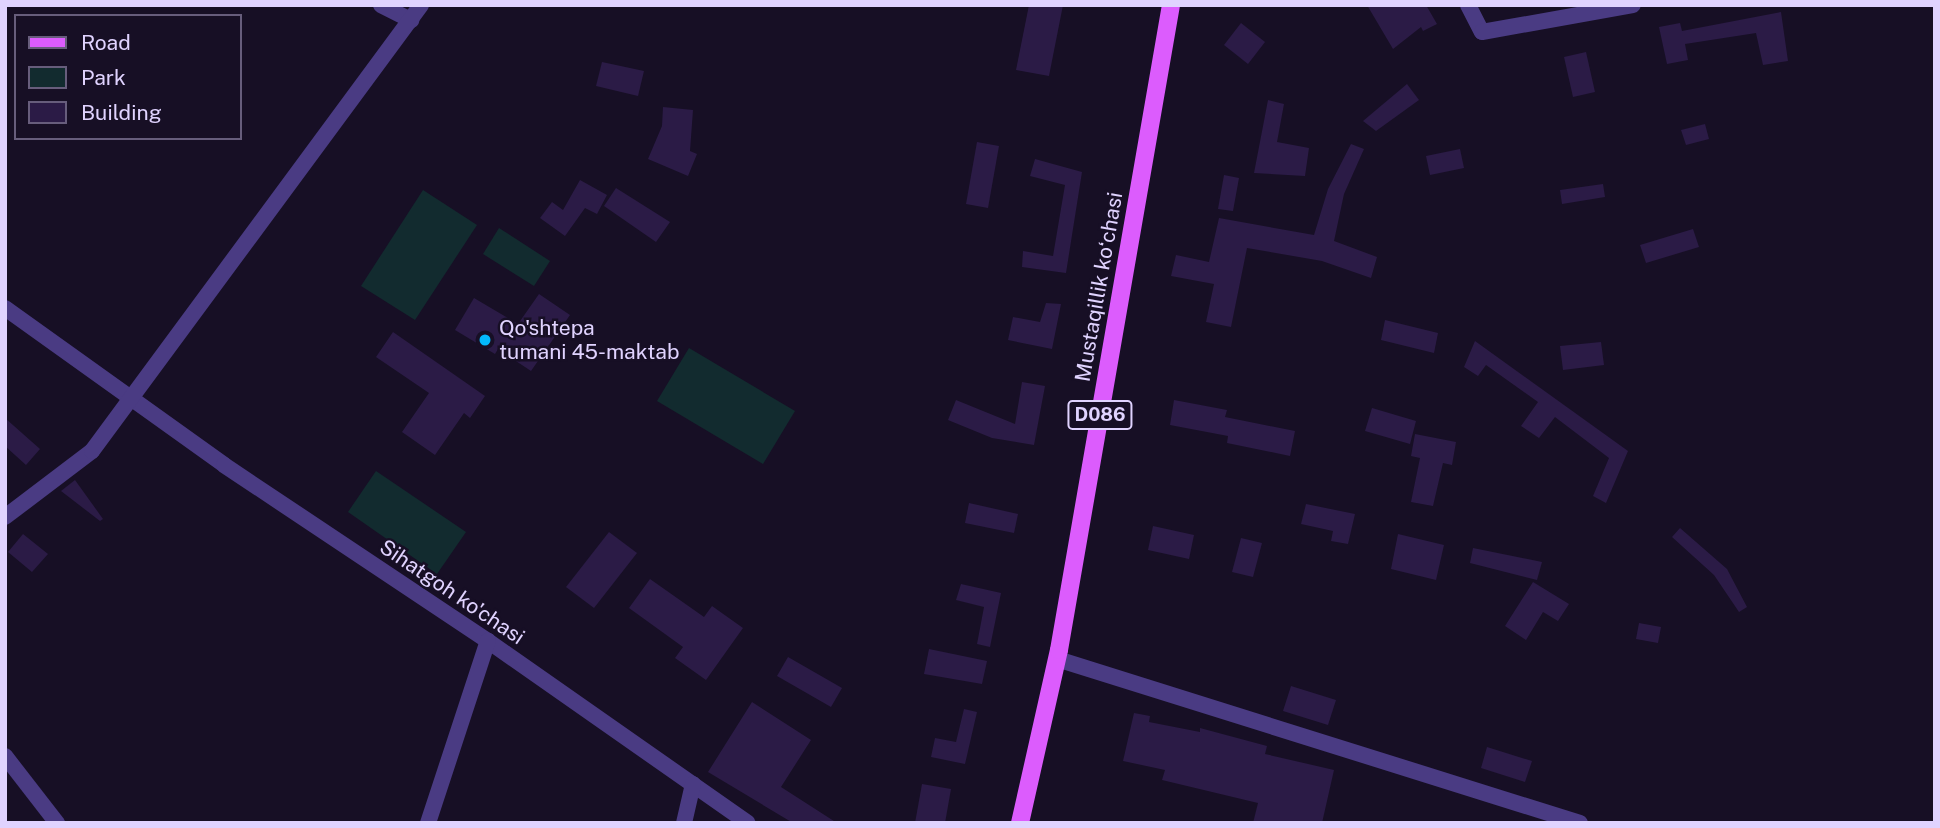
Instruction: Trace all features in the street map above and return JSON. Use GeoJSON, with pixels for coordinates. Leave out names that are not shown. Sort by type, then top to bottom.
{"type":"FeatureCollection","features":[{"type":"Feature","properties":{"kind":"main road","name":"Mustaqillik koʻchasi"},"geometry":{"type":"LineString","coordinates":[[1020,823],[1057,659],[1169,6]]}},
{"type":"Feature","properties":{"kind":"street"},"geometry":{"type":"LineString","coordinates":[[381,5],[411,20]]}},
{"type":"Feature","properties":{"kind":"street"},"geometry":{"type":"LineString","coordinates":[[5,517],[92,451],[421,5]]}},
{"type":"Feature","properties":{"kind":"street"},"geometry":{"type":"LineString","coordinates":[[1468,5],[1482,32],[1633,5]]}},
{"type":"Feature","properties":{"kind":"street","name":"Sihatgoh ko'chasi"},"geometry":{"type":"LineString","coordinates":[[5,308],[133,397],[224,465],[488,641],[748,823]]}},
{"type":"Feature","properties":{"kind":"street"},"geometry":{"type":"LineString","coordinates":[[428,823],[488,641]]}},
{"type":"Feature","properties":{"kind":"street"},"geometry":{"type":"LineString","coordinates":[[1057,659],[1580,823]]}},
{"type":"Feature","properties":{"kind":"street"},"geometry":{"type":"LineString","coordinates":[[5,756],[57,823]]}},
{"type":"Feature","properties":{"kind":"street"},"geometry":{"type":"LineString","coordinates":[[684,823],[693,784]]}},
{"type":"Feature","properties":{"kind":"green space"},"geometry":{"type":"Polygon","coordinates":[[[423,190],[477,225],[415,320],[361,286],[423,190]]]}},
{"type":"Feature","properties":{"kind":"green space"},"geometry":{"type":"Polygon","coordinates":[[[499,228],[550,261],[534,286],[483,254],[499,228]]]}},
{"type":"Feature","properties":{"kind":"green space"},"geometry":{"type":"Polygon","coordinates":[[[689,348],[795,411],[763,464],[657,401],[689,348]]]}},
{"type":"Feature","properties":{"kind":"green space"},"geometry":{"type":"Polygon","coordinates":[[[376,471],[466,532],[437,574],[348,512],[376,471]]]}},
{"type":"Feature","properties":{"kind":"building"},"geometry":{"type":"Polygon","coordinates":[[[1029,5],[1063,5],[1049,76],[1016,70],[1029,5]]]}},
{"type":"Feature","properties":{"kind":"building"},"geometry":{"type":"Polygon","coordinates":[[[1367,5],[1426,5],[1437,24],[1423,31],[1421,27],[1393,49],[1367,5]]]}},
{"type":"Feature","properties":{"kind":"building"},"geometry":{"type":"Polygon","coordinates":[[[1781,12],[1788,61],[1763,65],[1756,33],[1685,44],[1688,60],[1667,64],[1659,27],[1680,23],[1682,31],[1781,12]]]}},
{"type":"Feature","properties":{"kind":"building"},"geometry":{"type":"Polygon","coordinates":[[[1241,23],[1265,42],[1248,64],[1224,45],[1241,23]]]}},
{"type":"Feature","properties":{"kind":"building"},"geometry":{"type":"Polygon","coordinates":[[[1586,52],[1595,92],[1573,97],[1564,57],[1586,52]]]}},
{"type":"Feature","properties":{"kind":"building"},"geometry":{"type":"Polygon","coordinates":[[[602,62],[644,71],[638,96],[596,86],[602,62]]]}},
{"type":"Feature","properties":{"kind":"building"},"geometry":{"type":"Polygon","coordinates":[[[1407,84],[1419,100],[1376,131],[1363,121],[1407,84]]]}},
{"type":"Feature","properties":{"kind":"building"},"geometry":{"type":"Polygon","coordinates":[[[1268,100],[1284,104],[1277,142],[1309,148],[1305,176],[1254,173],[1268,100]]]}},
{"type":"Feature","properties":{"kind":"building"},"geometry":{"type":"Polygon","coordinates":[[[663,107],[693,110],[690,151],[697,154],[688,176],[648,159],[662,126],[663,107]]]}},
{"type":"Feature","properties":{"kind":"building"},"geometry":{"type":"Polygon","coordinates":[[[1705,124],[1709,139],[1686,145],[1681,130],[1705,124]]]}},
{"type":"Feature","properties":{"kind":"building"},"geometry":{"type":"Polygon","coordinates":[[[977,142],[999,146],[988,208],[966,204],[977,142]]]}},
{"type":"Feature","properties":{"kind":"building"},"geometry":{"type":"Polygon","coordinates":[[[1351,144],[1364,149],[1344,194],[1334,241],[1377,257],[1371,278],[1322,261],[1247,248],[1231,327],[1206,322],[1214,284],[1171,276],[1176,255],[1209,262],[1219,218],[1314,235],[1328,189],[1351,144]]]}},
{"type":"Feature","properties":{"kind":"building"},"geometry":{"type":"Polygon","coordinates":[[[1460,149],[1464,168],[1430,175],[1426,156],[1460,149]]]}},
{"type":"Feature","properties":{"kind":"building"},"geometry":{"type":"Polygon","coordinates":[[[1035,159],[1082,172],[1066,273],[1022,267],[1023,251],[1053,256],[1065,185],[1030,176],[1035,159]]]}},
{"type":"Feature","properties":{"kind":"building"},"geometry":{"type":"Polygon","coordinates":[[[1224,175],[1239,178],[1233,211],[1218,209],[1224,175]]]}},
{"type":"Feature","properties":{"kind":"building"},"geometry":{"type":"Polygon","coordinates":[[[580,180],[607,195],[597,214],[585,208],[565,236],[540,218],[552,202],[563,210],[580,180]]]}},
{"type":"Feature","properties":{"kind":"building"},"geometry":{"type":"Polygon","coordinates":[[[1603,184],[1605,197],[1562,204],[1560,190],[1603,184]]]}},
{"type":"Feature","properties":{"kind":"building"},"geometry":{"type":"Polygon","coordinates":[[[616,188],[670,222],[656,242],[604,206],[616,188]]]}},
{"type":"Feature","properties":{"kind":"building"},"geometry":{"type":"Polygon","coordinates":[[[1693,229],[1699,247],[1646,263],[1640,245],[1693,229]]]}},
{"type":"Feature","properties":{"kind":"building"},"geometry":{"type":"Polygon","coordinates":[[[539,294],[570,315],[531,371],[498,349],[495,354],[455,330],[474,298],[518,324],[539,294]]]}},
{"type":"Feature","properties":{"kind":"building"},"geometry":{"type":"Polygon","coordinates":[[[1046,303],[1061,304],[1052,349],[1008,340],[1013,317],[1040,322],[1046,303]]]}},
{"type":"Feature","properties":{"kind":"building"},"geometry":{"type":"Polygon","coordinates":[[[1385,320],[1438,333],[1434,353],[1381,340],[1385,320]]]}},
{"type":"Feature","properties":{"kind":"building"},"geometry":{"type":"Polygon","coordinates":[[[393,332],[485,396],[470,418],[464,413],[435,455],[402,432],[429,393],[376,357],[393,332]]]}},
{"type":"Feature","properties":{"kind":"building"},"geometry":{"type":"Polygon","coordinates":[[[1475,341],[1628,451],[1606,503],[1593,496],[1609,458],[1555,417],[1539,438],[1521,426],[1538,402],[1486,365],[1478,376],[1464,367],[1475,341]]]}},
{"type":"Feature","properties":{"kind":"building"},"geometry":{"type":"Polygon","coordinates":[[[1601,342],[1604,365],[1563,370],[1560,346],[1601,342]]]}},
{"type":"Feature","properties":{"kind":"building"},"geometry":{"type":"Polygon","coordinates":[[[1022,382],[1045,386],[1034,445],[992,438],[948,420],[956,400],[1015,424],[1022,382]]]}},
{"type":"Feature","properties":{"kind":"building"},"geometry":{"type":"Polygon","coordinates":[[[1174,400],[1227,410],[1225,417],[1295,431],[1290,456],[1227,443],[1228,436],[1170,425],[1174,400]]]}},
{"type":"Feature","properties":{"kind":"building"},"geometry":{"type":"Polygon","coordinates":[[[1372,408],[1416,421],[1410,444],[1365,431],[1372,408]]]}},
{"type":"Feature","properties":{"kind":"building"},"geometry":{"type":"Polygon","coordinates":[[[5,418],[40,449],[26,465],[5,446],[5,418]]]}},
{"type":"Feature","properties":{"kind":"building"},"geometry":{"type":"Polygon","coordinates":[[[1415,434],[1456,442],[1452,465],[1443,463],[1433,506],[1411,502],[1420,458],[1411,456],[1415,434]]]}},
{"type":"Feature","properties":{"kind":"building"},"geometry":{"type":"Polygon","coordinates":[[[75,480],[103,519],[100,521],[61,491],[75,480]]]}},
{"type":"Feature","properties":{"kind":"building"},"geometry":{"type":"Polygon","coordinates":[[[969,503],[1018,514],[1014,533],[965,523],[969,503]]]}},
{"type":"Feature","properties":{"kind":"building"},"geometry":{"type":"Polygon","coordinates":[[[1306,504],[1355,514],[1348,544],[1331,541],[1333,531],[1301,524],[1306,504]]]}},
{"type":"Feature","properties":{"kind":"building"},"geometry":{"type":"Polygon","coordinates":[[[1153,526],[1194,535],[1189,559],[1148,550],[1153,526]]]}},
{"type":"Feature","properties":{"kind":"building"},"geometry":{"type":"Polygon","coordinates":[[[1680,528],[1727,569],[1747,607],[1739,612],[1714,575],[1672,537],[1680,528]]]}},
{"type":"Feature","properties":{"kind":"building"},"geometry":{"type":"Polygon","coordinates":[[[609,532],[637,553],[594,608],[566,587],[609,532]]]}},
{"type":"Feature","properties":{"kind":"building"},"geometry":{"type":"Polygon","coordinates":[[[23,534],[48,554],[32,572],[8,552],[23,534]]]}},
{"type":"Feature","properties":{"kind":"building"},"geometry":{"type":"Polygon","coordinates":[[[1398,534],[1444,545],[1436,580],[1391,569],[1398,534]]]}},
{"type":"Feature","properties":{"kind":"building"},"geometry":{"type":"Polygon","coordinates":[[[1241,538],[1262,543],[1253,577],[1232,572],[1241,538]]]}},
{"type":"Feature","properties":{"kind":"building"},"geometry":{"type":"Polygon","coordinates":[[[1473,548],[1542,562],[1537,580],[1470,563],[1473,548]]]}},
{"type":"Feature","properties":{"kind":"building"},"geometry":{"type":"Polygon","coordinates":[[[650,579],[704,617],[712,606],[743,628],[706,680],[675,658],[683,647],[629,608],[650,579]]]}},
{"type":"Feature","properties":{"kind":"building"},"geometry":{"type":"Polygon","coordinates":[[[1533,582],[1569,604],[1558,621],[1543,612],[1526,640],[1505,626],[1533,582]]]}},
{"type":"Feature","properties":{"kind":"building"},"geometry":{"type":"Polygon","coordinates":[[[961,584],[1001,593],[990,647],[977,644],[984,607],[956,600],[961,584]]]}},
{"type":"Feature","properties":{"kind":"building"},"geometry":{"type":"Polygon","coordinates":[[[1639,623],[1661,627],[1658,643],[1636,639],[1639,623]]]}},
{"type":"Feature","properties":{"kind":"building"},"geometry":{"type":"Polygon","coordinates":[[[929,649],[987,661],[982,684],[924,674],[929,649]]]}},
{"type":"Feature","properties":{"kind":"building"},"geometry":{"type":"Polygon","coordinates":[[[788,657],[842,688],[831,707],[777,676],[788,657]]]}},
{"type":"Feature","properties":{"kind":"building"},"geometry":{"type":"Polygon","coordinates":[[[1291,686],[1336,700],[1328,725],[1283,711],[1291,686]]]}},
{"type":"Feature","properties":{"kind":"building"},"geometry":{"type":"Polygon","coordinates":[[[752,702],[811,740],[781,787],[837,823],[793,823],[708,772],[752,702]]]}},
{"type":"Feature","properties":{"kind":"building"},"geometry":{"type":"Polygon","coordinates":[[[964,709],[977,712],[965,764],[931,757],[935,738],[956,742],[964,709]]]}},
{"type":"Feature","properties":{"kind":"building"},"geometry":{"type":"Polygon","coordinates":[[[1134,713],[1150,716],[1149,722],[1200,732],[1200,728],[1267,746],[1265,754],[1334,770],[1322,823],[1253,823],[1258,803],[1162,780],[1165,770],[1123,761],[1134,713]]]}},
{"type":"Feature","properties":{"kind":"building"},"geometry":{"type":"Polygon","coordinates":[[[1487,747],[1532,761],[1525,782],[1481,768],[1487,747]]]}},
{"type":"Feature","properties":{"kind":"building"},"geometry":{"type":"Polygon","coordinates":[[[922,784],[951,789],[945,823],[915,823],[922,784]]]}},
{"type":"Feature","properties":{"kind":"place","name":"Qo'shtepa tumani 45-maktab"},"geometry":{"type":"Point","coordinates":[485,340]}}]}
